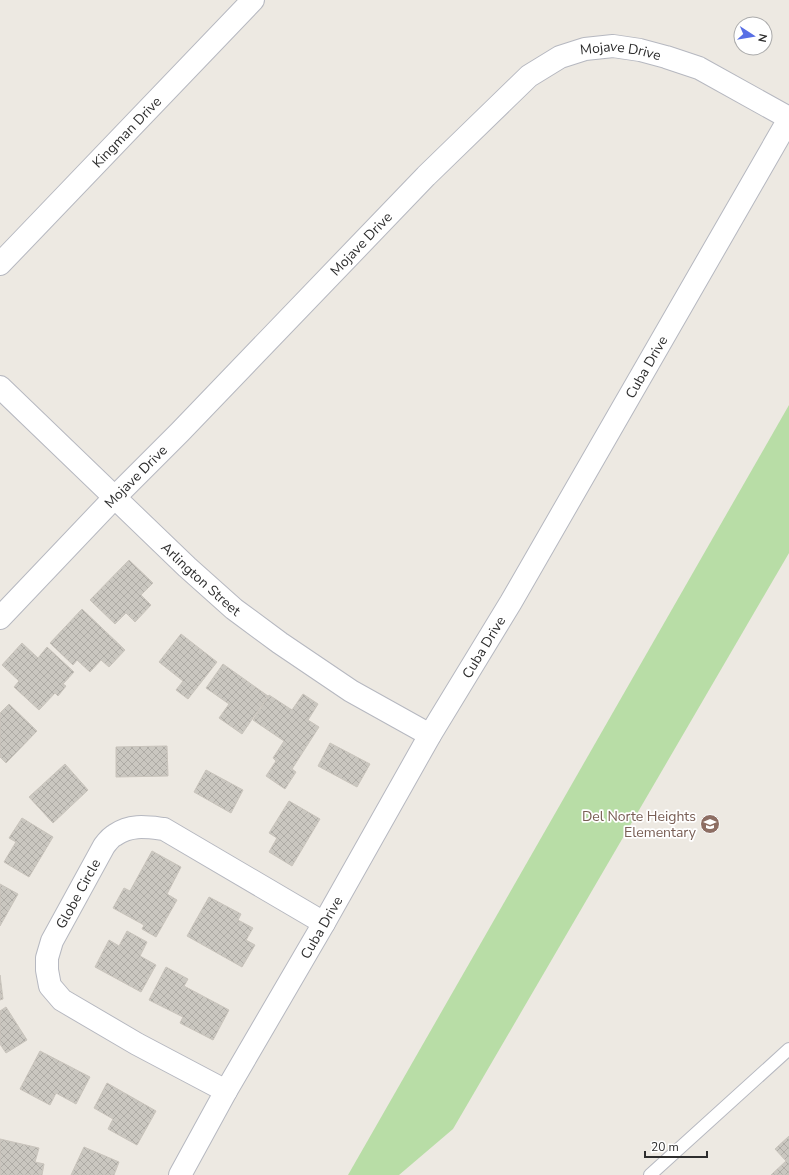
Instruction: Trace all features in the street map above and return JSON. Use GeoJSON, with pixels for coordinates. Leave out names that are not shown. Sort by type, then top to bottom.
{"type":"FeatureCollection","features":[{"type":"Feature","properties":{"kind":"street","name":"Kingman Drive"},"geometry":{"type":"LineString","coordinates":[[0,264],[253,0]]}},
{"type":"Feature","properties":{"kind":"street","name":"Mojave Drive"},"geometry":{"type":"LineString","coordinates":[[0,618],[426,176],[529,76],[560,57],[585,49],[613,46],[640,50],[699,68],[789,119]]}},
{"type":"Feature","properties":{"kind":"street","name":"Cuba Drive"},"geometry":{"type":"LineString","coordinates":[[180,1175],[226,1091],[324,923],[430,735],[511,602],[789,119]]}},
{"type":"Feature","properties":{"kind":"street","name":"Arlington Street"},"geometry":{"type":"LineString","coordinates":[[0,387],[114,498],[234,609],[350,691],[430,735]]}},
{"type":"Feature","properties":{"kind":"street","name":"Globe Circle"},"geometry":{"type":"LineString","coordinates":[[226,1091],[136,1044],[62,1000],[50,986],[47,970],[47,958],[52,941],[104,846],[114,835],[129,828],[146,826],[164,830],[324,923]]}},
{"type":"Feature","properties":{"kind":"lane"},"geometry":{"type":"LineString","coordinates":[[650,1175],[789,1049]]}},
{"type":"Feature","properties":{"kind":"green space"},"geometry":{"type":"Polygon","coordinates":[[[789,405],[789,553],[453,1129],[399,1175],[348,1175],[789,405]]]}},
{"type":"Feature","properties":{"kind":"building"},"geometry":{"type":"Polygon","coordinates":[[[129,560],[153,583],[141,595],[151,605],[135,622],[126,613],[115,624],[90,600],[129,560]]]}},
{"type":"Feature","properties":{"kind":"building"},"geometry":{"type":"Polygon","coordinates":[[[82,609],[125,650],[109,667],[101,660],[90,672],[77,660],[73,665],[50,643],[82,609]]]}},
{"type":"Feature","properties":{"kind":"building"},"geometry":{"type":"Polygon","coordinates":[[[181,634],[217,662],[188,699],[176,690],[183,681],[159,662],[181,634]]]}},
{"type":"Feature","properties":{"kind":"building"},"geometry":{"type":"Polygon","coordinates":[[[22,643],[38,658],[47,647],[74,672],[63,684],[66,686],[58,696],[55,693],[39,710],[14,687],[19,681],[2,665],[22,643]]]}},
{"type":"Feature","properties":{"kind":"building"},"geometry":{"type":"Polygon","coordinates":[[[223,664],[268,696],[242,734],[219,718],[229,704],[206,688],[223,664]]]}},
{"type":"Feature","properties":{"kind":"building"},"geometry":{"type":"Polygon","coordinates":[[[303,694],[318,704],[308,720],[319,727],[292,769],[296,772],[285,789],[266,776],[276,761],[273,758],[284,741],[253,720],[269,695],[292,710],[303,694]]]}},
{"type":"Feature","properties":{"kind":"building"},"geometry":{"type":"Polygon","coordinates":[[[9,704],[37,731],[6,763],[0,757],[0,713],[9,704]]]}},
{"type":"Feature","properties":{"kind":"building"},"geometry":{"type":"Polygon","coordinates":[[[330,743],[370,764],[357,787],[318,766],[330,743]]]}},
{"type":"Feature","properties":{"kind":"building"},"geometry":{"type":"Polygon","coordinates":[[[167,746],[168,776],[116,777],[116,747],[167,746]]]}},
{"type":"Feature","properties":{"kind":"building"},"geometry":{"type":"Polygon","coordinates":[[[65,764],[88,790],[53,823],[29,797],[65,764]]]}},
{"type":"Feature","properties":{"kind":"building"},"geometry":{"type":"Polygon","coordinates":[[[206,770],[243,790],[231,813],[194,792],[206,770]]]}},
{"type":"Feature","properties":{"kind":"building"},"geometry":{"type":"Polygon","coordinates":[[[289,801],[320,819],[292,866],[269,852],[277,838],[269,833],[289,801]]]}},
{"type":"Feature","properties":{"kind":"building"},"geometry":{"type":"Polygon","coordinates":[[[22,818],[53,837],[29,877],[4,862],[16,842],[9,838],[22,818]]]}},
{"type":"Feature","properties":{"kind":"building"},"geometry":{"type":"Polygon","coordinates":[[[152,851],[181,867],[167,894],[177,900],[156,937],[142,929],[144,925],[113,908],[124,888],[130,891],[152,851]]]}},
{"type":"Feature","properties":{"kind":"building"},"geometry":{"type":"Polygon","coordinates":[[[0,884],[18,894],[0,926],[0,884]]]}},
{"type":"Feature","properties":{"kind":"building"},"geometry":{"type":"Polygon","coordinates":[[[209,897],[241,914],[238,920],[253,928],[246,940],[255,945],[242,967],[187,936],[209,897]]]}},
{"type":"Feature","properties":{"kind":"building"},"geometry":{"type":"Polygon","coordinates":[[[127,931],[147,942],[140,956],[156,965],[141,992],[95,967],[109,940],[119,946],[127,931]]]}},
{"type":"Feature","properties":{"kind":"building"},"geometry":{"type":"Polygon","coordinates":[[[166,967],[188,979],[184,986],[229,1010],[213,1040],[180,1023],[183,1017],[149,1000],[166,967]]]}},
{"type":"Feature","properties":{"kind":"building"},"geometry":{"type":"Polygon","coordinates":[[[0,975],[3,999],[0,1000],[0,975]]]}},
{"type":"Feature","properties":{"kind":"building"},"geometry":{"type":"Polygon","coordinates":[[[6,1007],[27,1040],[6,1053],[0,1044],[0,1011],[6,1007]]]}},
{"type":"Feature","properties":{"kind":"building"},"geometry":{"type":"Polygon","coordinates":[[[40,1051],[90,1077],[76,1104],[56,1093],[50,1105],[20,1089],[40,1051]]]}},
{"type":"Feature","properties":{"kind":"building"},"geometry":{"type":"Polygon","coordinates":[[[107,1083],[156,1111],[137,1145],[108,1129],[113,1119],[94,1108],[107,1083]]]}},
{"type":"Feature","properties":{"kind":"building"},"geometry":{"type":"Polygon","coordinates":[[[789,1136],[789,1175],[771,1175],[786,1161],[775,1149],[789,1136]]]}},
{"type":"Feature","properties":{"kind":"building"},"geometry":{"type":"Polygon","coordinates":[[[0,1139],[39,1148],[35,1162],[44,1164],[42,1175],[0,1175],[0,1139]]]}},
{"type":"Feature","properties":{"kind":"building"},"geometry":{"type":"Polygon","coordinates":[[[84,1147],[119,1162],[114,1175],[71,1175],[84,1147]]]}},
{"type":"Feature","properties":{"kind":"place","name":"Del Norte Heights Elementary"},"geometry":{"type":"Point","coordinates":[710,824]}}]}
